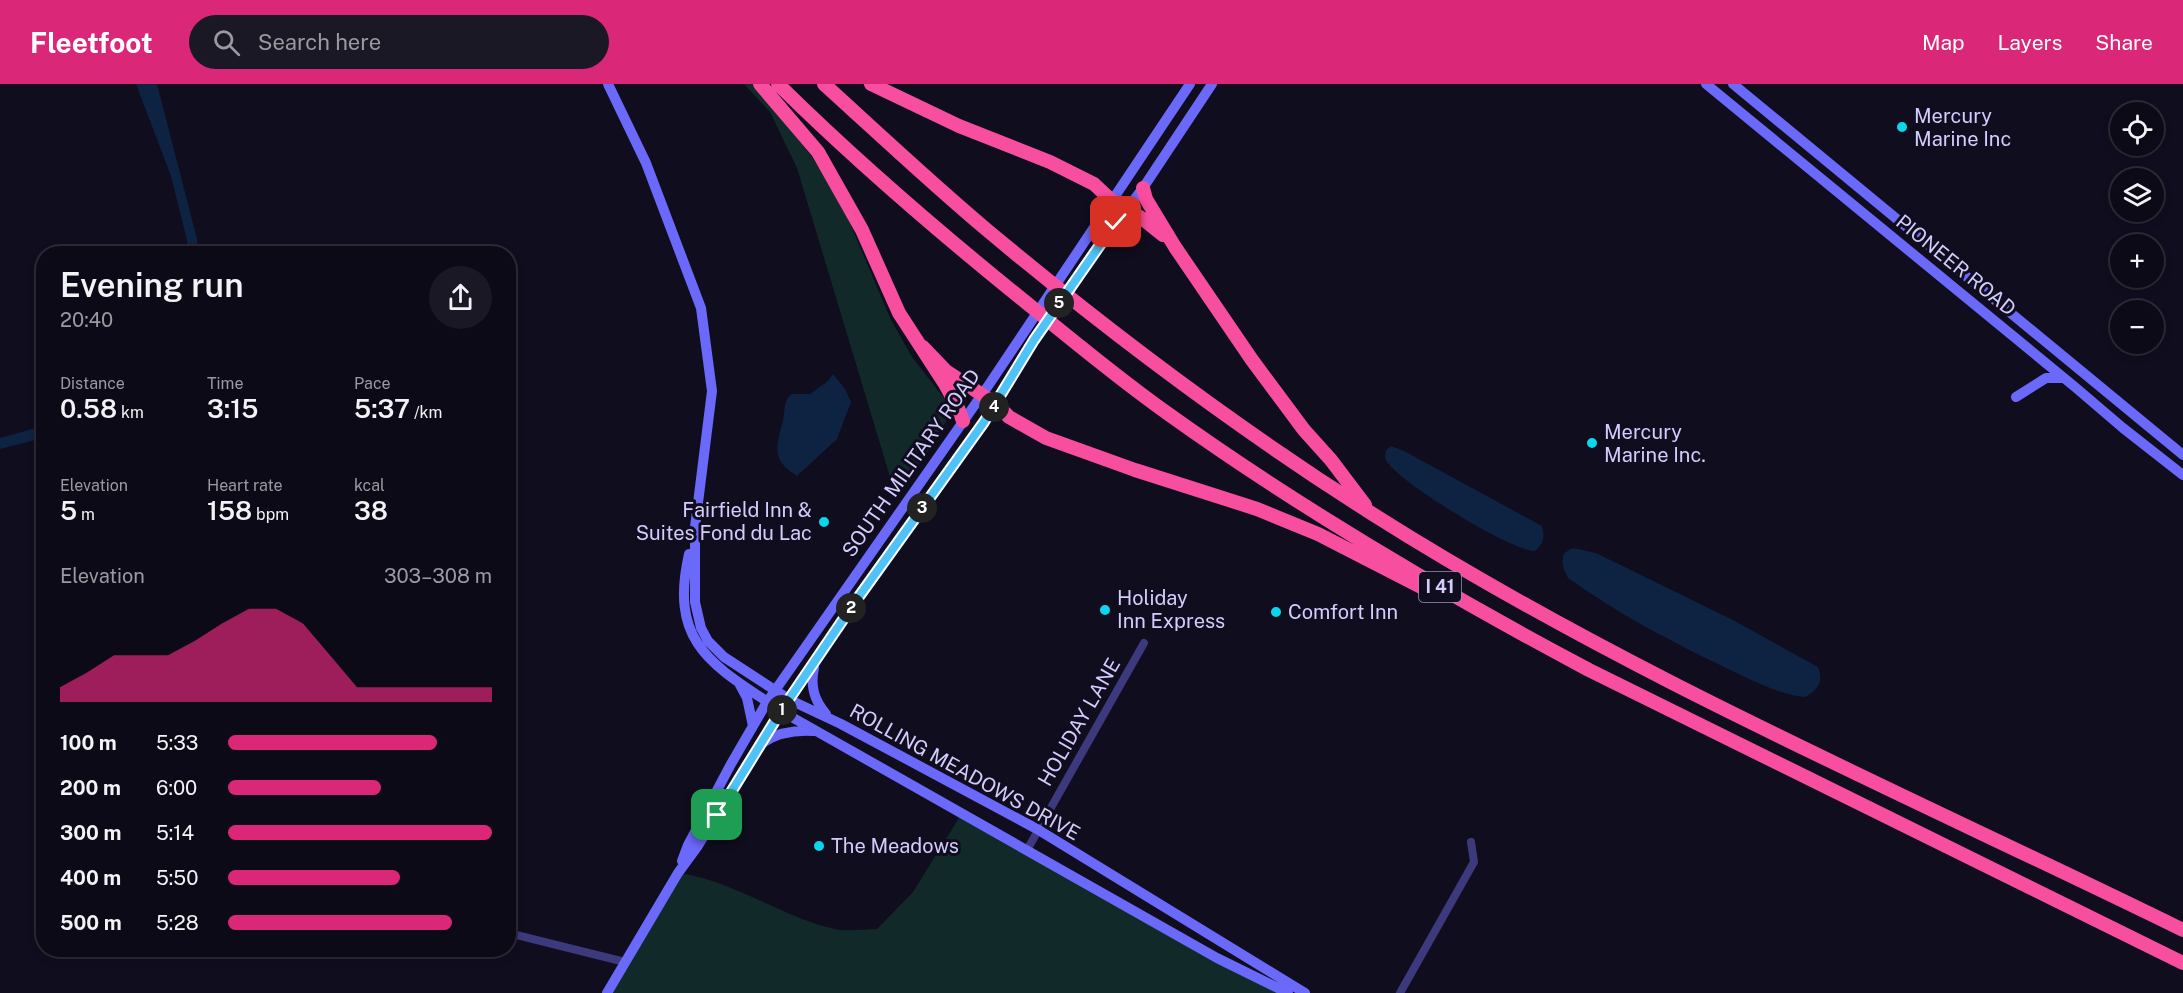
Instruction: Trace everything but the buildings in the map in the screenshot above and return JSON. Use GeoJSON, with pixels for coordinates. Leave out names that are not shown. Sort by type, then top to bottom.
{"type":"FeatureCollection","features":[{"type":"Feature","properties":{"kind":"highway"},"geometry":{"type":"LineString","coordinates":[[760,84],[818,152],[862,230],[899,313],[954,399],[963,421]]}},
{"type":"Feature","properties":{"kind":"highway","name":"I 41"},"geometry":{"type":"LineString","coordinates":[[778,84],[888,188],[1097,361],[1167,413],[1356,538],[1507,627],[1618,685],[2183,963]]}},
{"type":"Feature","properties":{"kind":"highway","name":"I 41"},"geometry":{"type":"LineString","coordinates":[[824,84],[988,231],[1125,340],[1258,438],[1372,513],[1523,603],[1682,687],[1964,826],[2183,930]]}},
{"type":"Feature","properties":{"kind":"highway"},"geometry":{"type":"LineString","coordinates":[[871,84],[959,126],[1050,162],[1094,184],[1111,200],[1154,227],[1175,247]]}},
{"type":"Feature","properties":{"kind":"highway"},"geometry":{"type":"LineString","coordinates":[[1143,188],[1146,199],[1175,247],[1271,387],[1372,513]]}},
{"type":"Feature","properties":{"kind":"highway"},"geometry":{"type":"LineString","coordinates":[[922,347],[946,371],[996,404],[1009,417],[1046,438],[1135,470],[1257,509],[1318,534],[1439,596],[1507,627]]}},
{"type":"Feature","properties":{"kind":"highway"},"geometry":{"type":"LineString","coordinates":[[2084,881],[2183,920]]}},
{"type":"Feature","properties":{"kind":"highway"},"geometry":{"type":"LineString","coordinates":[[2112,929],[2183,973]]}},
{"type":"Feature","properties":{"kind":"main road","name":"ROLLING MEADOWS DRIVE"},"geometry":{"type":"LineString","coordinates":[[608,84],[646,163],[701,308],[712,391],[695,527],[686,574],[685,606],[695,641],[704,654],[714,665],[738,682],[817,732],[1217,958],[1288,993]]}},
{"type":"Feature","properties":{"kind":"main road","name":"SOUTH MILITARY ROAD"},"geometry":{"type":"LineString","coordinates":[[678,873],[692,838],[767,702],[963,421],[1190,84]]}},
{"type":"Feature","properties":{"kind":"main road","name":"SOUTH MILITARY ROAD"},"geometry":{"type":"LineString","coordinates":[[607,993],[678,873],[697,847],[781,711],[862,592],[996,404],[1034,340],[1143,188],[1212,84]]}},
{"type":"Feature","properties":{"kind":"main road","name":"PIONEER ROAD"},"geometry":{"type":"LineString","coordinates":[[1706,84],[2183,475]]}},
{"type":"Feature","properties":{"kind":"main road","name":"PIONEER ROAD"},"geometry":{"type":"LineString","coordinates":[[1734,84],[2183,455]]}},
{"type":"Feature","properties":{"kind":"main road"},"geometry":{"type":"LineString","coordinates":[[2016,397],[2046,378],[2063,378]]}},
{"type":"Feature","properties":{"kind":"main road","name":"ROLLING MEADOWS DRIVE"},"geometry":{"type":"LineString","coordinates":[[695,527],[697,616],[704,635],[724,657],[790,700],[831,719],[1037,829],[1305,993]]}},
{"type":"Feature","properties":{"kind":"main road"},"geometry":{"type":"LineString","coordinates":[[815,663],[812,678],[814,694],[819,706],[831,719]]}},
{"type":"Feature","properties":{"kind":"main road"},"geometry":{"type":"LineString","coordinates":[[738,682],[747,698],[753,726]]}},
{"type":"Feature","properties":{"kind":"main road"},"geometry":{"type":"LineString","coordinates":[[760,746],[766,741],[787,733],[801,730],[817,732]]}},
{"type":"Feature","properties":{"kind":"street","name":"HOLIDAY LANE"},"geometry":{"type":"LineString","coordinates":[[1027,850],[1144,643]]}},
{"type":"Feature","properties":{"kind":"street"},"geometry":{"type":"LineString","coordinates":[[1400,993],[1474,862],[1471,842]]}},
{"type":"Feature","properties":{"kind":"street"},"geometry":{"type":"LineString","coordinates":[[516,935],[625,962]]}},
{"type":"Feature","properties":{"kind":"green space"},"geometry":{"type":"Polygon","coordinates":[[[744,84],[754,84],[809,153],[826,179],[847,216],[891,320],[912,357],[947,402],[950,411],[946,422],[897,500],[797,168],[770,112],[744,84]]]}},
{"type":"Feature","properties":{"kind":"green space"},"geometry":{"type":"Polygon","coordinates":[[[962,813],[1288,993],[607,993],[678,873],[718,883],[815,923],[840,930],[877,929],[913,892],[962,813]]]}},
{"type":"Feature","properties":{"kind":"water"},"geometry":{"type":"Polygon","coordinates":[[[136,84],[157,84],[198,246],[187,246],[171,176],[136,84]]]}},
{"type":"Feature","properties":{"kind":"water"},"geometry":{"type":"Polygon","coordinates":[[[833,374],[845,389],[851,402],[837,439],[797,476],[789,471],[780,460],[777,448],[786,401],[791,394],[810,394],[828,381],[833,374]]]}},
{"type":"Feature","properties":{"kind":"water"},"geometry":{"type":"Polygon","coordinates":[[[36,428],[36,440],[0,449],[0,438],[36,428]]]}},
{"type":"Feature","properties":{"kind":"water"},"geometry":{"type":"Polygon","coordinates":[[[1391,446],[1542,526],[1542,542],[1535,551],[1522,548],[1482,529],[1434,500],[1397,473],[1387,461],[1386,450],[1391,446]]]}},
{"type":"Feature","properties":{"kind":"water"},"geometry":{"type":"Polygon","coordinates":[[[1573,548],[1596,553],[1733,620],[1818,667],[1819,685],[1805,697],[1775,690],[1707,659],[1646,627],[1606,604],[1568,578],[1563,566],[1563,557],[1564,553],[1573,548]]]}},
{"type":"Feature","properties":{"kind":"place","name":"Mercury Marine Inc"},"geometry":{"type":"Point","coordinates":[1902,127]}},
{"type":"Feature","properties":{"kind":"place","name":"Mercury Marine Inc."},"geometry":{"type":"Point","coordinates":[1592,443]}},
{"type":"Feature","properties":{"kind":"place","name":"Fairfield Inn & Suites Fond du Lac"},"geometry":{"type":"Point","coordinates":[824,522]}},
{"type":"Feature","properties":{"kind":"place","name":"Holiday Inn Express"},"geometry":{"type":"Point","coordinates":[1105,610]}},
{"type":"Feature","properties":{"kind":"place","name":"Comfort Inn"},"geometry":{"type":"Point","coordinates":[1276,612]}},
{"type":"Feature","properties":{"kind":"place","name":"The Meadows"},"geometry":{"type":"Point","coordinates":[819,846]}},
{"type":"Feature","properties":{"kind":"route"},"geometry":{"type":"LineString","coordinates":[[717,815],[781,711],[855,602],[984,422],[1034,340],[1116,222]]}}]}
